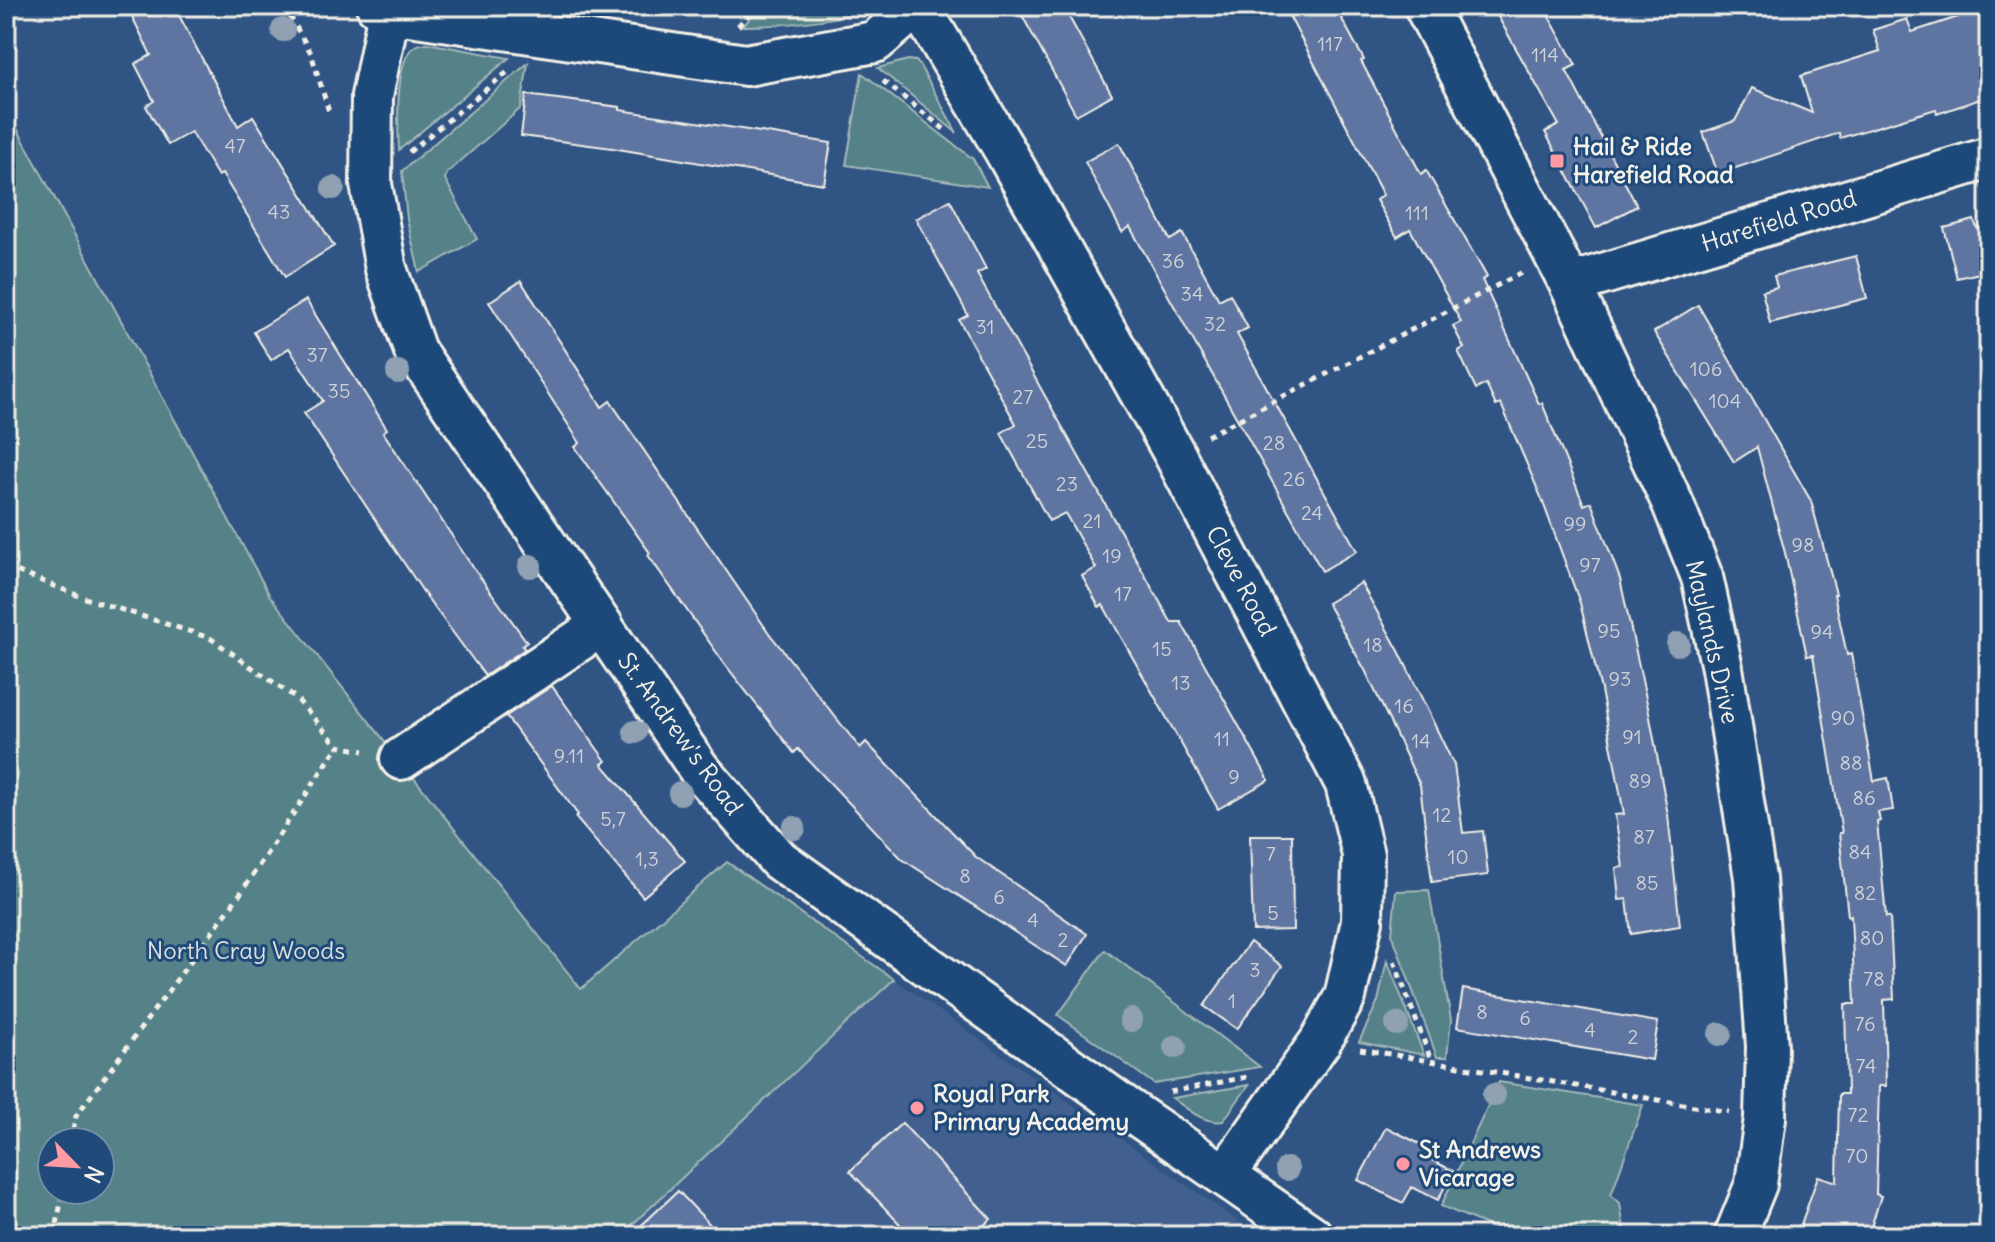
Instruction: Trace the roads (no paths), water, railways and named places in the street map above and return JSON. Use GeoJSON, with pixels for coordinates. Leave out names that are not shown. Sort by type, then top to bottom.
{"type":"FeatureCollection","features":[{"type":"Feature","properties":{"kind":"street"},"geometry":{"type":"LineString","coordinates":[[383,9],[746,65],[875,42],[918,6]]}},
{"type":"Feature","properties":{"kind":"street","name":"Cleve Road"},"geometry":{"type":"LineString","coordinates":[[918,6],[1004,149],[1174,453],[1346,784],[1363,855],[1362,921],[1345,997],[1311,1054],[1226,1174]]}},
{"type":"Feature","properties":{"kind":"street","name":"Maylands Drive"},"geometry":{"type":"LineString","coordinates":[[1425,6],[1562,269],[1673,504],[1702,577],[1722,668],[1755,878],[1767,1046],[1765,1118],[1756,1184],[1735,1236]]}},
{"type":"Feature","properties":{"kind":"street","name":"St. Andrew's Road"},"geometry":{"type":"LineString","coordinates":[[383,9],[372,96],[371,184],[386,269],[415,351],[699,769],[779,860],[1312,1236]]}},
{"type":"Feature","properties":{"kind":"street","name":"Harefield Road"},"geometry":{"type":"LineString","coordinates":[[1562,269],[1989,158]]}},
{"type":"Feature","properties":{"kind":"street"},"geometry":{"type":"LineString","coordinates":[[401,759],[602,625]]}},
{"type":"Feature","properties":{"kind":"place","name":"Hail & Ride Harefield Road"},"geometry":{"type":"Point","coordinates":[1557,161]}},
{"type":"Feature","properties":{"kind":"place","name":"Royal Park Primary Academy"},"geometry":{"type":"Point","coordinates":[917,1108]}},
{"type":"Feature","properties":{"kind":"place","name":"St Andrews Vicarage"},"geometry":{"type":"Point","coordinates":[1403,1164]}},
{"type":"Feature","properties":{"kind":"park label","name":"North Cray Woods"},"geometry":{"type":"Point","coordinates":[246,951]}}]}
